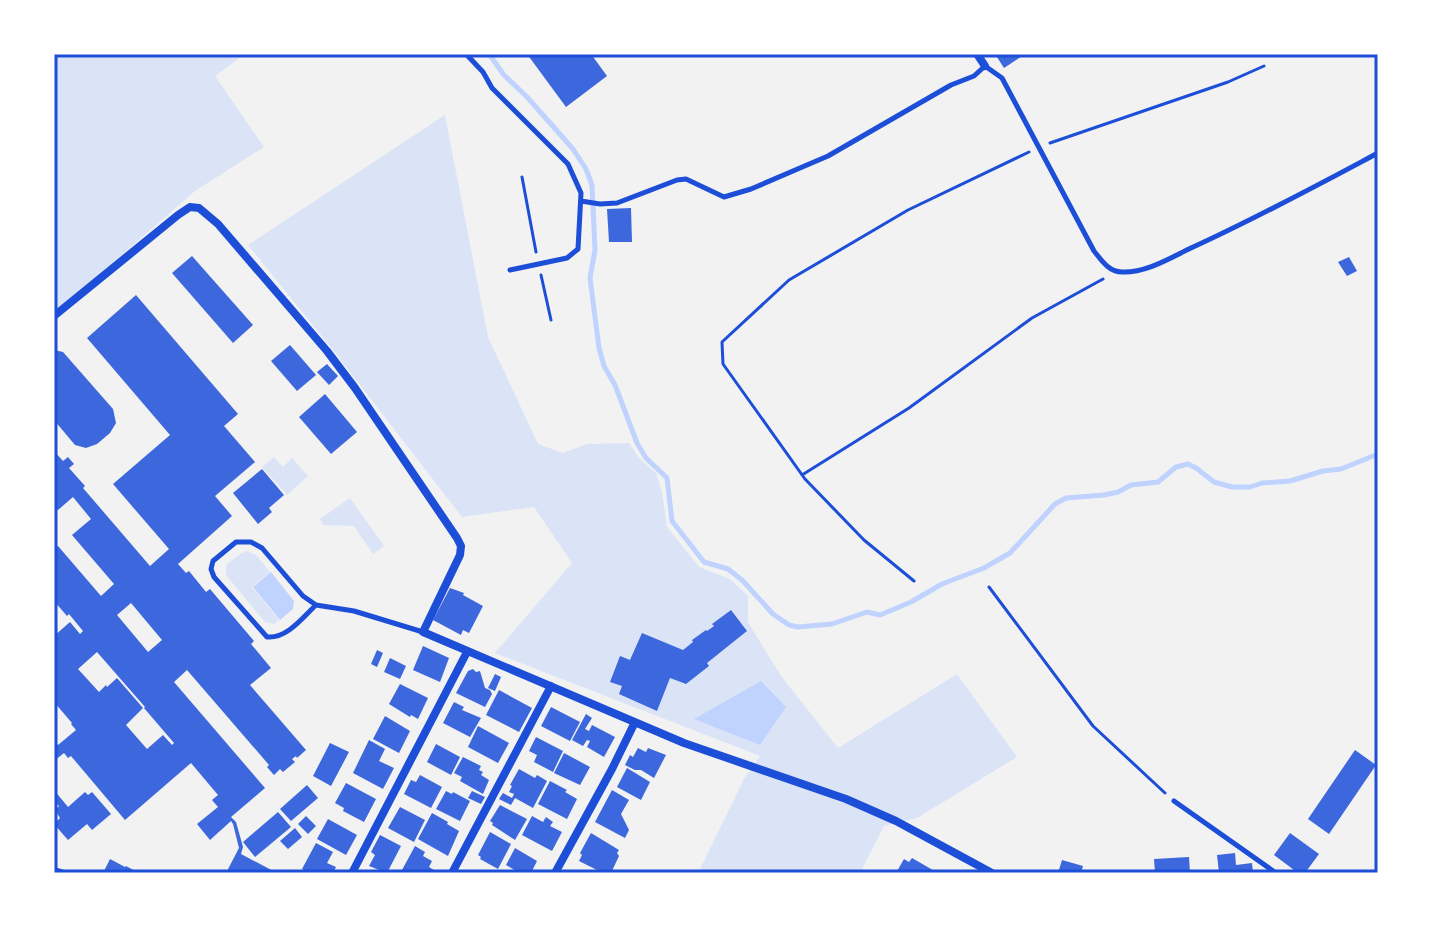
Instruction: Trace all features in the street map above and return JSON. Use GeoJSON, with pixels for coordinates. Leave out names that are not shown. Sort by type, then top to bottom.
{"type":"FeatureCollection","features":[{"type":"Feature","properties":{"kind":"street"},"geometry":{"type":"LineString","coordinates":[[977,54],[985,66]]}},
{"type":"Feature","properties":{"kind":"street"},"geometry":{"type":"LineString","coordinates":[[54,316],[178,215],[190,207],[199,208],[218,224],[346,375],[457,538],[461,546],[460,555],[423,632],[684,743],[846,799],[896,821],[992,873]]}},
{"type":"Feature","properties":{"kind":"street"},"geometry":{"type":"LineString","coordinates":[[352,873],[467,652]]}},
{"type":"Feature","properties":{"kind":"street"},"geometry":{"type":"LineString","coordinates":[[452,873],[551,686]]}},
{"type":"Feature","properties":{"kind":"street"},"geometry":{"type":"LineString","coordinates":[[555,873],[635,722]]}},
{"type":"Feature","properties":{"kind":"street"},"geometry":{"type":"LineString","coordinates":[[54,871],[61,873]]}},
{"type":"Feature","properties":{"kind":"lane"},"geometry":{"type":"LineString","coordinates":[[466,54],[483,72],[492,88],[568,164],[584,201],[578,249],[567,258],[510,270]]}},
{"type":"Feature","properties":{"kind":"lane"},"geometry":{"type":"LineString","coordinates":[[584,201],[617,203],[686,179],[724,197],[751,189],[828,156],[951,85],[974,76],[985,66],[1002,78],[1094,251],[1113,271],[1124,273],[1154,266],[1231,230],[1378,153]]}},
{"type":"Feature","properties":{"kind":"lane"},"geometry":{"type":"LineString","coordinates":[[316,605],[283,635],[267,637],[214,577],[211,569],[213,561],[236,542],[251,542],[262,548],[303,596],[316,605],[354,611],[423,632]]}},
{"type":"Feature","properties":{"kind":"lane"},"geometry":{"type":"LineString","coordinates":[[1174,801],[1276,873]]}},
{"type":"Feature","properties":{"kind":"path"},"geometry":{"type":"LineString","coordinates":[[914,581],[864,540],[802,475],[723,364],[722,342],[789,280],[908,210],[1039,147],[1228,82],[1264,66]]}},
{"type":"Feature","properties":{"kind":"path"},"geometry":{"type":"LineString","coordinates":[[522,177],[551,320]]}},
{"type":"Feature","properties":{"kind":"path"},"geometry":{"type":"LineString","coordinates":[[802,475],[909,408],[1032,318],[1113,271]]}},
{"type":"Feature","properties":{"kind":"path"},"geometry":{"type":"LineString","coordinates":[[989,587],[1093,726],[1174,801]]}},
{"type":"Feature","properties":{"kind":"shaded area"},"geometry":{"type":"Polygon","coordinates":[[[54,54],[245,54],[215,76],[264,147],[195,191],[54,314],[54,54]]]}},
{"type":"Feature","properties":{"kind":"shaded area"},"geometry":{"type":"Polygon","coordinates":[[[445,115],[488,337],[538,444],[563,453],[587,444],[629,443],[639,458],[656,473],[667,527],[699,567],[730,579],[748,596],[748,622],[781,676],[838,748],[957,674],[1017,757],[917,818],[884,826],[860,873],[698,873],[744,779],[760,756],[495,653],[572,563],[534,507],[462,517],[248,245],[445,115]]]}},
{"type":"Feature","properties":{"kind":"shaded area"},"geometry":{"type":"Polygon","coordinates":[[[274,457],[283,467],[292,458],[308,476],[287,495],[262,467],[274,457]]]}},
{"type":"Feature","properties":{"kind":"shaded area"},"geometry":{"type":"Polygon","coordinates":[[[350,498],[384,546],[373,554],[354,526],[324,525],[320,519],[350,498]]]}},
{"type":"Feature","properties":{"kind":"shaded area"},"geometry":{"type":"Polygon","coordinates":[[[247,551],[256,555],[270,572],[252,587],[279,620],[274,624],[265,622],[226,575],[226,565],[247,551]]]}},
{"type":"Feature","properties":{"kind":"water"},"geometry":{"type":"Polygon","coordinates":[[[271,572],[294,601],[293,609],[280,620],[253,587],[271,572]]]}},
{"type":"Feature","properties":{"kind":"water"},"geometry":{"type":"Polygon","coordinates":[[[761,681],[786,707],[760,745],[694,719],[761,681]]]}},
{"type":"Feature","properties":{"kind":"building"},"geometry":{"type":"Polygon","coordinates":[[[527,54],[591,54],[607,76],[566,107],[527,54]]]}},
{"type":"Feature","properties":{"kind":"building"},"geometry":{"type":"Polygon","coordinates":[[[995,54],[1025,54],[1004,68],[995,54]]]}},
{"type":"Feature","properties":{"kind":"building"},"geometry":{"type":"Polygon","coordinates":[[[631,208],[632,242],[609,242],[607,209],[631,208]]]}},
{"type":"Feature","properties":{"kind":"building"},"geometry":{"type":"Polygon","coordinates":[[[192,256],[253,325],[233,343],[172,273],[192,256]]]}},
{"type":"Feature","properties":{"kind":"building"},"geometry":{"type":"Polygon","coordinates":[[[1349,257],[1357,271],[1347,276],[1338,262],[1349,257]]]}},
{"type":"Feature","properties":{"kind":"building"},"geometry":{"type":"Polygon","coordinates":[[[136,295],[238,414],[224,426],[255,462],[215,496],[232,516],[178,564],[186,573],[189,571],[206,592],[210,589],[254,641],[251,644],[271,668],[250,685],[306,750],[292,759],[295,762],[283,772],[280,769],[274,775],[267,767],[269,765],[187,670],[174,682],[265,788],[231,817],[236,822],[243,847],[241,854],[277,873],[226,873],[239,848],[233,824],[231,821],[210,840],[197,824],[218,807],[212,800],[218,795],[191,763],[125,820],[71,756],[68,758],[64,753],[54,761],[54,740],[58,745],[76,730],[54,702],[54,636],[70,622],[80,634],[83,631],[54,601],[54,549],[58,546],[101,596],[114,584],[72,535],[91,519],[73,497],[58,510],[54,506],[54,451],[63,461],[68,457],[74,464],[69,468],[85,486],[83,488],[150,566],[169,549],[113,484],[170,435],[87,338],[136,295]],[[131,603],[117,615],[148,652],[162,640],[131,603]],[[97,652],[78,669],[99,692],[117,678],[143,708],[126,725],[147,749],[163,735],[172,745],[174,743],[145,707],[97,652]]]}},
{"type":"Feature","properties":{"kind":"building"},"geometry":{"type":"Polygon","coordinates":[[[290,345],[316,375],[297,391],[271,361],[290,345]]]}},
{"type":"Feature","properties":{"kind":"building"},"geometry":{"type":"Polygon","coordinates":[[[54,350],[63,352],[113,409],[116,423],[97,444],[86,448],[75,445],[54,420],[54,350]]]}},
{"type":"Feature","properties":{"kind":"building"},"geometry":{"type":"Polygon","coordinates":[[[327,364],[338,376],[329,385],[317,372],[327,364]]]}},
{"type":"Feature","properties":{"kind":"building"},"geometry":{"type":"Polygon","coordinates":[[[325,394],[357,432],[331,454],[299,417],[325,394]]]}},
{"type":"Feature","properties":{"kind":"building"},"geometry":{"type":"Polygon","coordinates":[[[262,469],[284,495],[269,508],[272,512],[258,524],[233,493],[262,469]]]}},
{"type":"Feature","properties":{"kind":"building"},"geometry":{"type":"Polygon","coordinates":[[[450,588],[483,606],[469,633],[463,630],[461,635],[433,620],[450,588]]]}},
{"type":"Feature","properties":{"kind":"building"},"geometry":{"type":"Polygon","coordinates":[[[731,610],[747,631],[686,684],[670,678],[657,711],[619,694],[622,686],[610,682],[620,656],[630,660],[642,633],[683,650],[731,610]]]}},
{"type":"Feature","properties":{"kind":"building"},"geometry":{"type":"Polygon","coordinates":[[[423,646],[449,658],[440,682],[413,670],[423,646]]]}},
{"type":"Feature","properties":{"kind":"building"},"geometry":{"type":"Polygon","coordinates":[[[377,650],[383,653],[377,667],[371,664],[377,650]]]}},
{"type":"Feature","properties":{"kind":"building"},"geometry":{"type":"Polygon","coordinates":[[[390,658],[406,666],[400,679],[384,672],[390,658]]]}},
{"type":"Feature","properties":{"kind":"building"},"geometry":{"type":"Polygon","coordinates":[[[468,671],[480,671],[485,688],[492,694],[485,707],[456,693],[468,671]]]}},
{"type":"Feature","properties":{"kind":"building"},"geometry":{"type":"Polygon","coordinates":[[[495,674],[501,677],[495,691],[488,688],[495,674]]]}},
{"type":"Feature","properties":{"kind":"building"},"geometry":{"type":"Polygon","coordinates":[[[400,684],[428,698],[418,719],[389,704],[400,684]]]}},
{"type":"Feature","properties":{"kind":"building"},"geometry":{"type":"Polygon","coordinates":[[[499,690],[532,708],[519,732],[486,715],[499,690]]]}},
{"type":"Feature","properties":{"kind":"building"},"geometry":{"type":"Polygon","coordinates":[[[454,702],[464,707],[462,710],[481,718],[470,737],[443,723],[454,702]]]}},
{"type":"Feature","properties":{"kind":"building"},"geometry":{"type":"Polygon","coordinates":[[[551,707],[580,722],[570,741],[541,726],[551,707]]]}},
{"type":"Feature","properties":{"kind":"building"},"geometry":{"type":"Polygon","coordinates":[[[586,714],[592,718],[585,729],[589,731],[592,725],[615,737],[604,757],[587,747],[590,741],[587,740],[583,746],[572,740],[586,714]]]}},
{"type":"Feature","properties":{"kind":"building"},"geometry":{"type":"Polygon","coordinates":[[[385,716],[410,731],[399,753],[373,739],[385,716]]]}},
{"type":"Feature","properties":{"kind":"building"},"geometry":{"type":"Polygon","coordinates":[[[478,726],[509,743],[498,763],[468,747],[478,726]]]}},
{"type":"Feature","properties":{"kind":"building"},"geometry":{"type":"Polygon","coordinates":[[[536,737],[563,751],[553,772],[534,762],[537,755],[529,751],[536,737]]]}},
{"type":"Feature","properties":{"kind":"building"},"geometry":{"type":"Polygon","coordinates":[[[369,740],[385,749],[379,761],[394,768],[383,789],[353,773],[369,740]]]}},
{"type":"Feature","properties":{"kind":"building"},"geometry":{"type":"Polygon","coordinates":[[[330,743],[349,752],[331,786],[313,776],[330,743]]]}},
{"type":"Feature","properties":{"kind":"building"},"geometry":{"type":"Polygon","coordinates":[[[436,744],[460,757],[451,775],[427,762],[436,744]]]}},
{"type":"Feature","properties":{"kind":"building"},"geometry":{"type":"Polygon","coordinates":[[[638,748],[646,752],[648,748],[666,755],[654,778],[625,765],[638,748]]]}},
{"type":"Feature","properties":{"kind":"building"},"geometry":{"type":"Polygon","coordinates":[[[1355,750],[1376,765],[1329,834],[1308,819],[1355,750]]]}},
{"type":"Feature","properties":{"kind":"building"},"geometry":{"type":"Polygon","coordinates":[[[564,753],[590,767],[580,785],[554,773],[564,753]]]}},
{"type":"Feature","properties":{"kind":"building"},"geometry":{"type":"Polygon","coordinates":[[[463,757],[481,766],[481,775],[489,780],[483,794],[460,781],[462,777],[454,773],[463,757]]]}},
{"type":"Feature","properties":{"kind":"building"},"geometry":{"type":"Polygon","coordinates":[[[627,768],[650,782],[641,800],[617,787],[627,768]]]}},
{"type":"Feature","properties":{"kind":"building"},"geometry":{"type":"Polygon","coordinates":[[[519,769],[547,781],[533,808],[515,798],[511,805],[499,799],[503,793],[512,798],[514,794],[509,792],[510,785],[519,769]]]}},
{"type":"Feature","properties":{"kind":"building"},"geometry":{"type":"Polygon","coordinates":[[[420,775],[442,787],[431,808],[404,794],[411,780],[416,782],[420,775]]]}},
{"type":"Feature","properties":{"kind":"building"},"geometry":{"type":"Polygon","coordinates":[[[550,781],[577,799],[567,819],[538,804],[550,781]]]}},
{"type":"Feature","properties":{"kind":"building"},"geometry":{"type":"Polygon","coordinates":[[[346,783],[376,799],[364,822],[335,803],[346,783]]]}},
{"type":"Feature","properties":{"kind":"building"},"geometry":{"type":"Polygon","coordinates":[[[307,785],[318,798],[291,821],[280,809],[307,785]]]}},
{"type":"Feature","properties":{"kind":"building"},"geometry":{"type":"Polygon","coordinates":[[[54,790],[68,807],[85,792],[88,795],[92,792],[111,814],[92,830],[87,824],[68,840],[54,824],[60,818],[55,810],[59,806],[54,801],[54,790]]]}},
{"type":"Feature","properties":{"kind":"building"},"geometry":{"type":"Polygon","coordinates":[[[612,790],[629,800],[621,814],[629,830],[625,838],[595,822],[612,790]]]}},
{"type":"Feature","properties":{"kind":"building"},"geometry":{"type":"Polygon","coordinates":[[[446,791],[470,801],[460,821],[436,809],[446,791]]]}},
{"type":"Feature","properties":{"kind":"building"},"geometry":{"type":"Polygon","coordinates":[[[472,791],[485,797],[481,804],[468,798],[472,791]]]}},
{"type":"Feature","properties":{"kind":"building"},"geometry":{"type":"Polygon","coordinates":[[[500,805],[527,819],[515,840],[490,821],[500,805]]]}},
{"type":"Feature","properties":{"kind":"building"},"geometry":{"type":"Polygon","coordinates":[[[400,807],[425,820],[414,842],[388,828],[400,807]]]}},
{"type":"Feature","properties":{"kind":"building"},"geometry":{"type":"Polygon","coordinates":[[[278,812],[291,827],[255,857],[243,842],[278,812]]]}},
{"type":"Feature","properties":{"kind":"building"},"geometry":{"type":"Polygon","coordinates":[[[432,813],[459,831],[448,856],[418,839],[432,813]]]}},
{"type":"Feature","properties":{"kind":"building"},"geometry":{"type":"Polygon","coordinates":[[[306,816],[316,826],[308,834],[298,824],[306,816]]]}},
{"type":"Feature","properties":{"kind":"building"},"geometry":{"type":"Polygon","coordinates":[[[532,816],[543,822],[546,817],[553,822],[550,826],[562,832],[552,851],[522,835],[532,816]]]}},
{"type":"Feature","properties":{"kind":"building"},"geometry":{"type":"Polygon","coordinates":[[[328,819],[357,835],[346,855],[317,839],[328,819]]]}},
{"type":"Feature","properties":{"kind":"building"},"geometry":{"type":"Polygon","coordinates":[[[295,828],[302,837],[288,849],[280,841],[295,828]]]}},
{"type":"Feature","properties":{"kind":"building"},"geometry":{"type":"Polygon","coordinates":[[[490,832],[511,844],[498,869],[478,855],[490,832]]]}},
{"type":"Feature","properties":{"kind":"building"},"geometry":{"type":"Polygon","coordinates":[[[591,833],[619,850],[611,873],[603,873],[579,861],[591,833]]]}},
{"type":"Feature","properties":{"kind":"building"},"geometry":{"type":"Polygon","coordinates":[[[1290,833],[1319,854],[1305,873],[1298,873],[1274,855],[1290,833]]]}},
{"type":"Feature","properties":{"kind":"building"},"geometry":{"type":"Polygon","coordinates":[[[380,835],[401,846],[387,873],[369,866],[375,855],[371,852],[380,835]]]}},
{"type":"Feature","properties":{"kind":"building"},"geometry":{"type":"Polygon","coordinates":[[[316,843],[333,852],[327,863],[336,867],[333,873],[310,873],[302,869],[316,843]]]}},
{"type":"Feature","properties":{"kind":"building"},"geometry":{"type":"Polygon","coordinates":[[[415,846],[432,861],[429,867],[439,873],[409,873],[402,870],[415,846]]]}},
{"type":"Feature","properties":{"kind":"building"},"geometry":{"type":"Polygon","coordinates":[[[515,848],[537,861],[531,873],[520,873],[506,865],[515,848]]]}},
{"type":"Feature","properties":{"kind":"building"},"geometry":{"type":"Polygon","coordinates":[[[1235,853],[1236,865],[1252,863],[1253,873],[1219,873],[1217,855],[1235,853]]]}},
{"type":"Feature","properties":{"kind":"building"},"geometry":{"type":"Polygon","coordinates":[[[1189,857],[1190,873],[1155,873],[1154,859],[1189,857]]]}},
{"type":"Feature","properties":{"kind":"building"},"geometry":{"type":"Polygon","coordinates":[[[912,858],[938,873],[896,873],[904,859],[909,862],[912,858]]]}},
{"type":"Feature","properties":{"kind":"building"},"geometry":{"type":"Polygon","coordinates":[[[110,859],[125,867],[139,873],[103,873],[110,859]]]}},
{"type":"Feature","properties":{"kind":"building"},"geometry":{"type":"Polygon","coordinates":[[[1062,860],[1083,866],[1081,873],[1058,873],[1062,860]]]}},
{"type":"Feature","properties":{"kind":"waterway"},"geometry":{"type":"LineString","coordinates":[[489,54],[504,75],[573,149],[586,169],[592,185],[595,250],[590,278],[599,348],[637,443],[646,458],[667,478],[672,521],[704,562],[728,569],[773,614],[789,625],[832,624],[867,612],[880,615],[911,602],[1010,553],[1055,504],[1066,498],[1104,495],[1131,485],[1158,482],[1176,467],[1188,464],[1214,482],[1232,487],[1250,487],[1341,469],[1378,454]]}}]}
